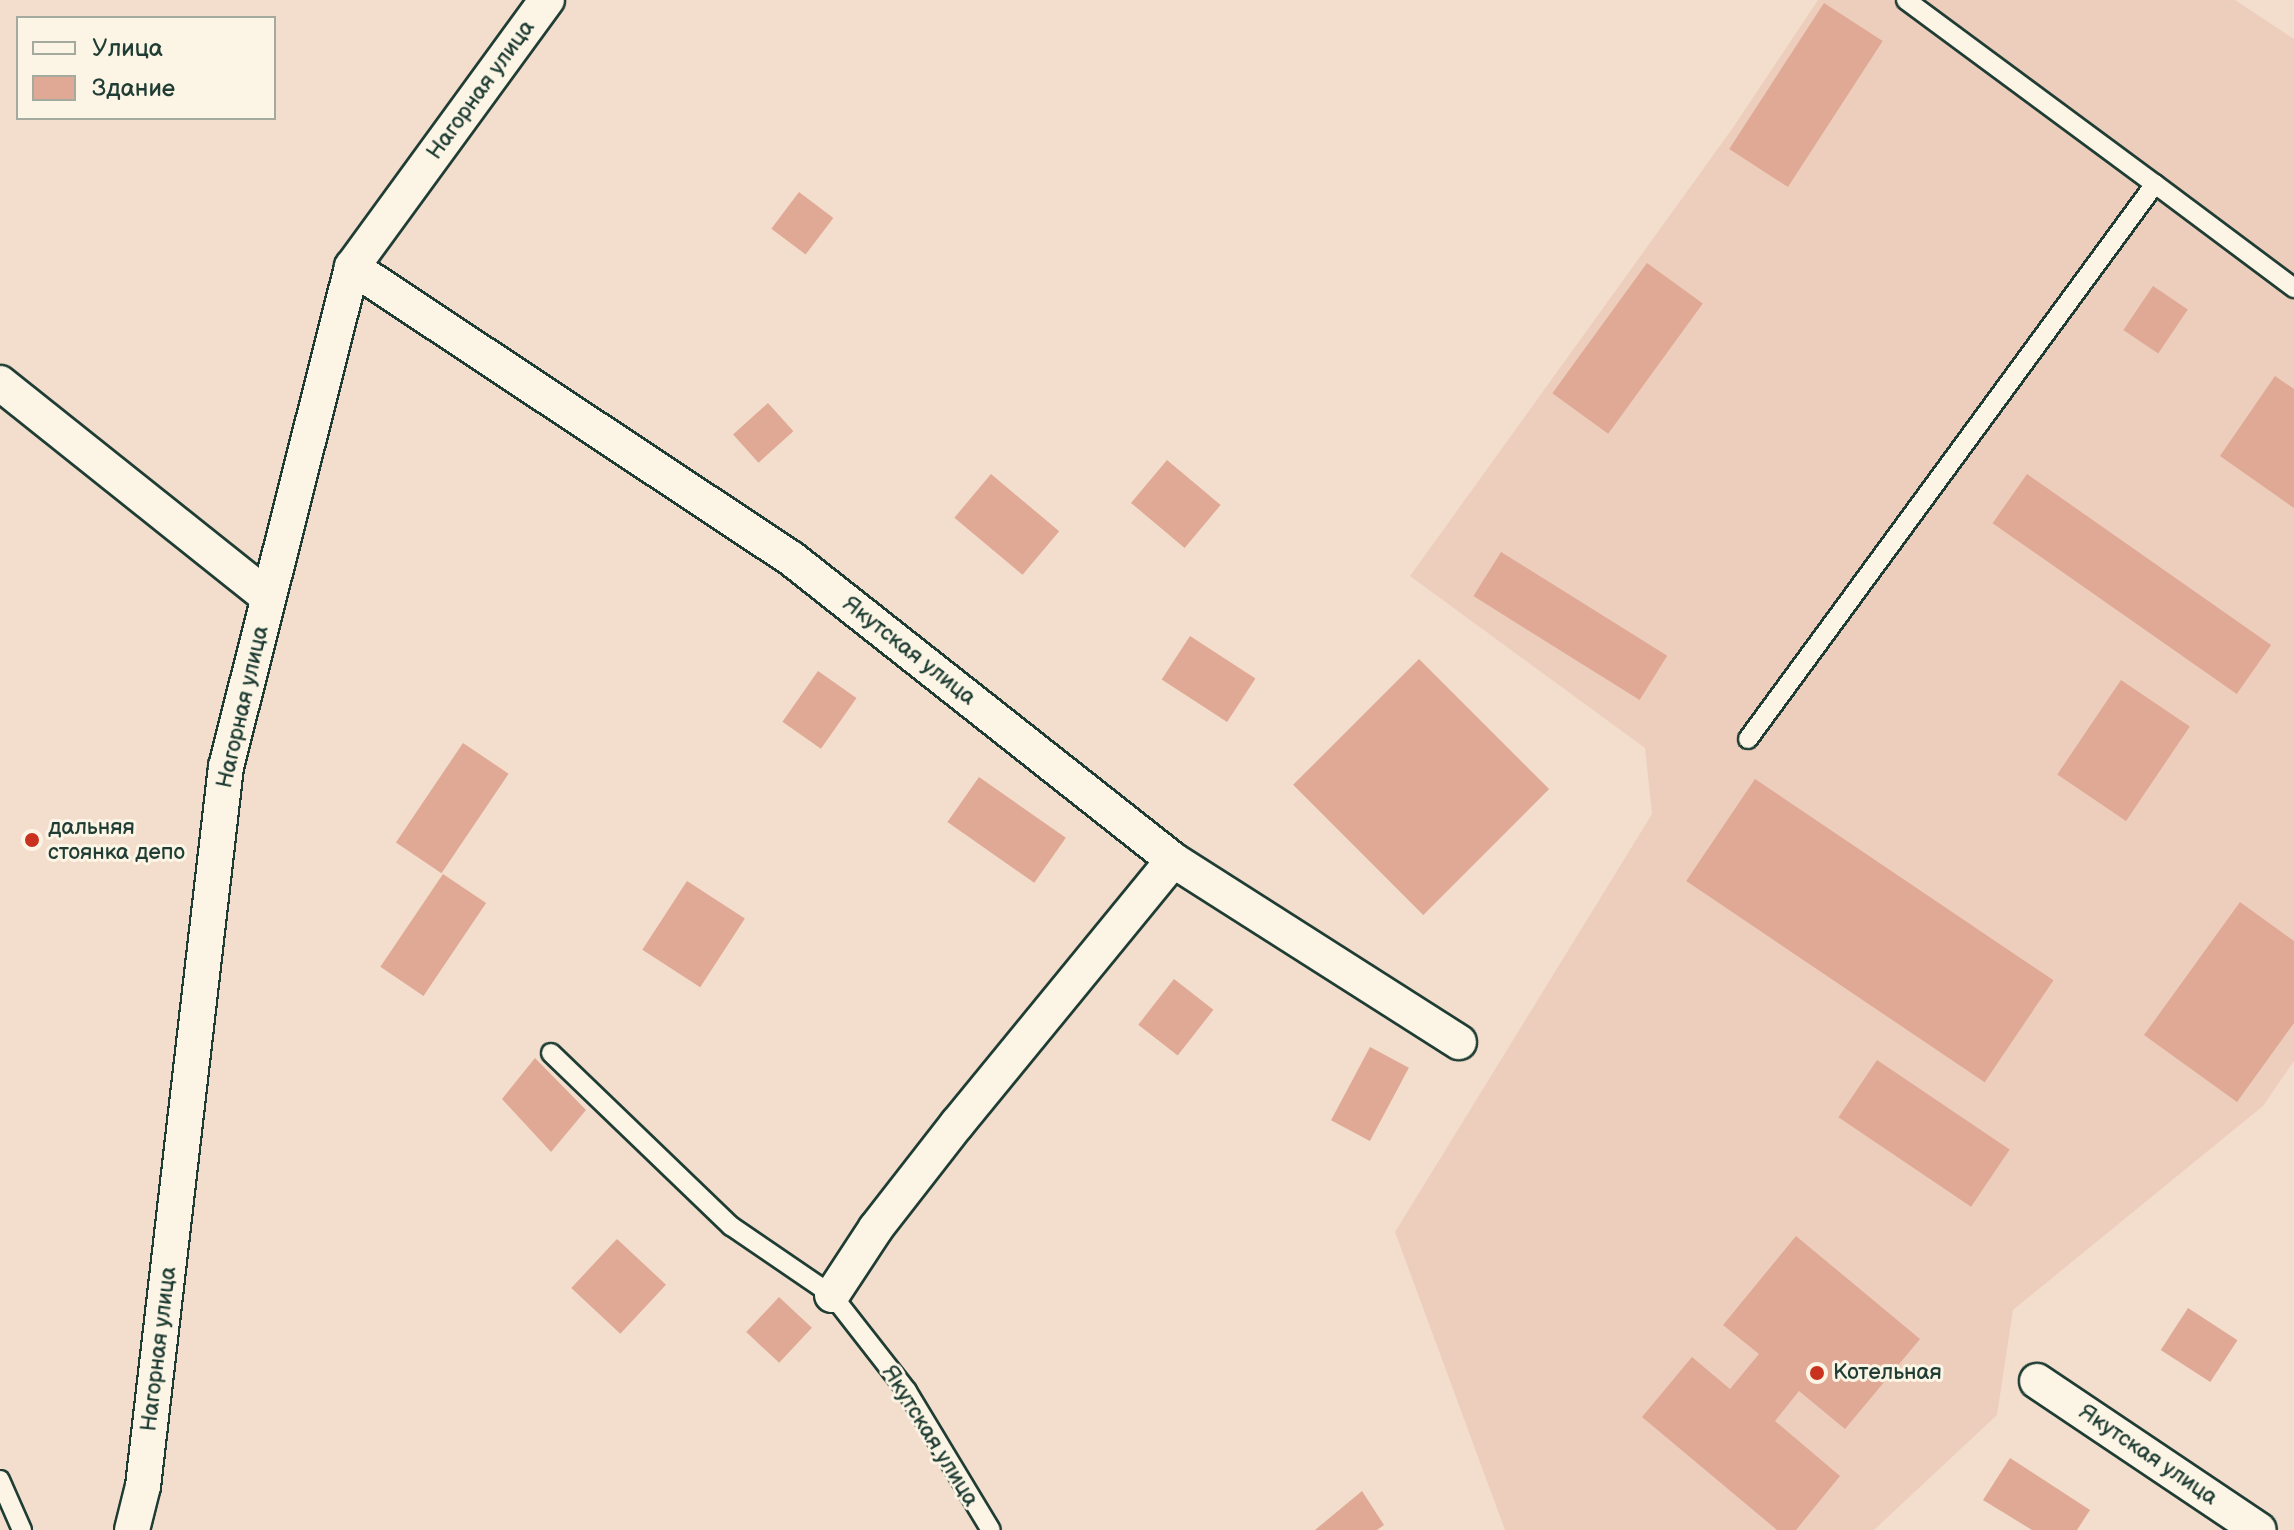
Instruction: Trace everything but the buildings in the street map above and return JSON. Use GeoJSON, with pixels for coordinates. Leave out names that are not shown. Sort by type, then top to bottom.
{"type":"FeatureCollection","features":[{"type":"Feature","properties":{"kind":"street","name":"Нагорная улица"},"geometry":{"type":"LineString","coordinates":[[132,1530],[143,1486],[226,767],[352,267],[547,0]]}},
{"type":"Feature","properties":{"kind":"street","name":"Якутская улица"},"geometry":{"type":"LineString","coordinates":[[352,267],[792,559],[1173,860],[1459,1042]]}},
{"type":"Feature","properties":{"kind":"street"},"geometry":{"type":"LineString","coordinates":[[0,383],[268,597]]}},
{"type":"Feature","properties":{"kind":"street"},"geometry":{"type":"LineString","coordinates":[[832,1295],[876,1228],[957,1124],[1173,860]]}},
{"type":"Feature","properties":{"kind":"street","name":"Якутская улица"},"geometry":{"type":"LineString","coordinates":[[2037,1381],[2259,1530]]}},
{"type":"Feature","properties":{"kind":"lane"},"geometry":{"type":"LineString","coordinates":[[1906,0],[2294,288]]}},
{"type":"Feature","properties":{"kind":"lane"},"geometry":{"type":"LineString","coordinates":[[1748,739],[2155,184]]}},
{"type":"Feature","properties":{"kind":"lane","name":"Якутская улица"},"geometry":{"type":"LineString","coordinates":[[551,1053],[731,1226],[832,1295],[907,1391],[991,1530]]}},
{"type":"Feature","properties":{"kind":"lane"},"geometry":{"type":"LineString","coordinates":[[0,1480],[22,1530]]}},
{"type":"Feature","properties":{"kind":"shaded area"},"geometry":{"type":"Polygon","coordinates":[[[1818,0],[2235,0],[2294,39],[2294,1061],[2263,1106],[2013,1310],[1997,1415],[1874,1530],[1505,1530],[1395,1232],[1652,814],[1645,748],[1410,576],[1732,129],[1818,0]]]}},
{"type":"Feature","properties":{"kind":"place","name":"дальняя стоянка депо"},"geometry":{"type":"Point","coordinates":[32,840]}},
{"type":"Feature","properties":{"kind":"place","name":"Котельная"},"geometry":{"type":"Point","coordinates":[1817,1373]}}]}
